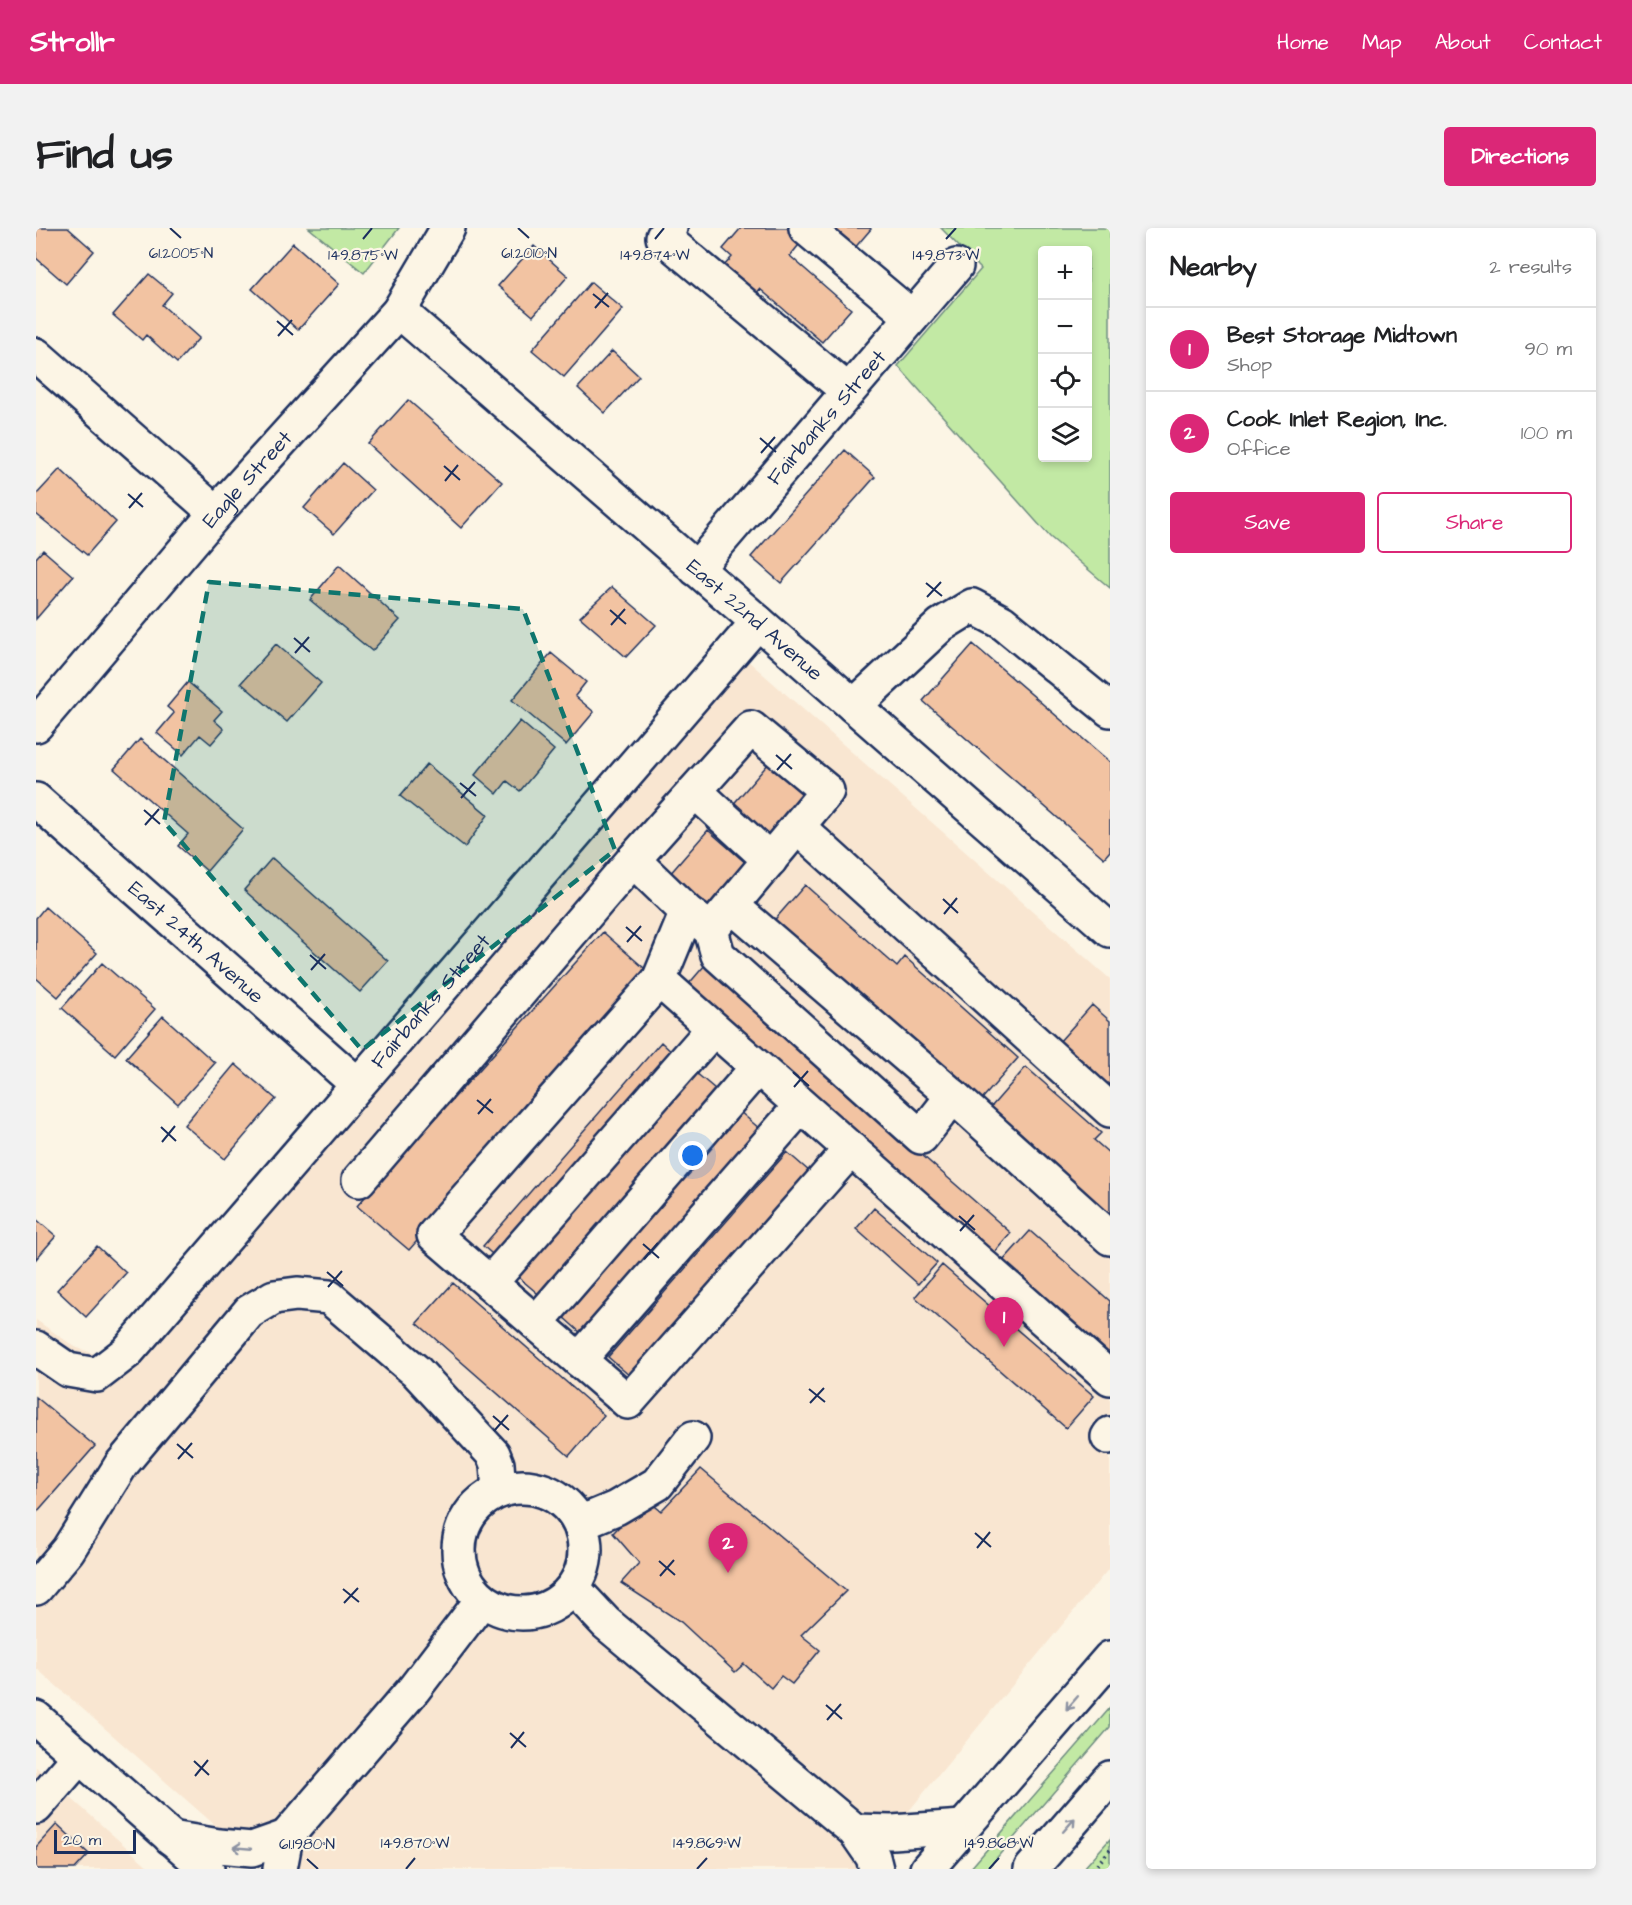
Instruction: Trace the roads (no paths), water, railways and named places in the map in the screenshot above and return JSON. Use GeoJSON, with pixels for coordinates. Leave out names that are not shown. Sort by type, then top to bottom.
{"type":"FeatureCollection","features":[{"type":"Feature","properties":{"kind":"main road","name":"Eagle Street"},"geometry":{"type":"LineString","coordinates":[[36,725],[216,513],[399,311],[447,228]]}},
{"type":"Feature","properties":{"kind":"main road"},"geometry":{"type":"LineString","coordinates":[[670,228],[663,237],[848,392]]}},
{"type":"Feature","properties":{"kind":"main road"},"geometry":{"type":"LineString","coordinates":[[806,228],[912,317]]}},
{"type":"Feature","properties":{"kind":"main road","name":"Fairbanks Street"},"geometry":{"type":"LineString","coordinates":[[696,569],[956,267]]}},
{"type":"Feature","properties":{"kind":"main road","name":"East 22nd Avenue"},"geometry":{"type":"LineString","coordinates":[[399,311],[854,706],[1106,918]]}},
{"type":"Feature","properties":{"kind":"main road"},"geometry":{"type":"LineString","coordinates":[[36,355],[216,513]]}},
{"type":"Feature","properties":{"kind":"main road"},"geometry":{"type":"LineString","coordinates":[[854,706],[941,624],[972,606],[1002,622],[1110,710]]}},
{"type":"Feature","properties":{"kind":"main road","name":"Fairbanks Street"},"geometry":{"type":"LineString","coordinates":[[36,1348],[68,1370],[97,1375],[127,1352],[758,622]]}},
{"type":"Feature","properties":{"kind":"main road"},"geometry":{"type":"LineString","coordinates":[[359,1180],[633,860],[751,728],[827,791],[770,860],[710,916],[659,980],[434,1235],[628,1402],[850,1149]]}},
{"type":"Feature","properties":{"kind":"main road"},"geometry":{"type":"LineString","coordinates":[[695,790],[770,860]]}},
{"type":"Feature","properties":{"kind":"main road","name":"East 24th Avenue"},"geometry":{"type":"LineString","coordinates":[[36,800],[357,1084]]}},
{"type":"Feature","properties":{"kind":"main road"},"geometry":{"type":"LineString","coordinates":[[798,827],[1110,1110]]}},
{"type":"Feature","properties":{"kind":"main road"},"geometry":{"type":"LineString","coordinates":[[633,860],[953,1096],[1110,1238]]}},
{"type":"Feature","properties":{"kind":"main road"},"geometry":{"type":"LineString","coordinates":[[710,916],[718,955],[921,1137],[953,1096]]}},
{"type":"Feature","properties":{"kind":"main road"},"geometry":{"type":"LineString","coordinates":[[659,980],[1110,1378]]}},
{"type":"Feature","properties":{"kind":"main road"},"geometry":{"type":"LineString","coordinates":[[490,1283],[713,1029]]}},
{"type":"Feature","properties":{"kind":"main road"},"geometry":{"type":"LineString","coordinates":[[536,1323],[757,1068]]}},
{"type":"Feature","properties":{"kind":"main road"},"geometry":{"type":"LineString","coordinates":[[579,1360],[801,1106]]}},
{"type":"Feature","properties":{"kind":"main road"},"geometry":{"type":"LineString","coordinates":[[36,1588],[68,1550],[121,1465],[249,1311],[274,1297],[297,1294],[329,1297],[417,1371],[493,1454],[497,1464],[499,1491]]}},
{"type":"Feature","properties":{"kind":"main road"},"geometry":{"type":"LineString","coordinates":[[578,1520],[592,1518],[616,1508],[657,1484],[693,1438]]}},
{"type":"Feature","properties":{"kind":"main road"},"geometry":{"type":"LineString","coordinates":[[517,1487],[535,1488],[552,1494],[567,1505],[578,1520],[584,1537],[585,1555],[581,1572],[573,1588],[558,1602],[540,1611],[520,1614],[500,1610],[482,1600],[469,1586],[461,1569],[458,1550],[461,1531],[470,1514],[483,1500],[499,1491],[517,1487]]}},
{"type":"Feature","properties":{"kind":"main road"},"geometry":{"type":"LineString","coordinates":[[573,1588],[606,1623],[855,1831],[873,1857],[876,1869]]}},
{"type":"Feature","properties":{"kind":"main road"},"geometry":{"type":"LineString","coordinates":[[171,1838],[252,1849],[286,1837],[414,1689],[482,1600]]}},
{"type":"Feature","properties":{"kind":"main road"},"geometry":{"type":"LineString","coordinates":[[927,1869],[1110,1658]]}},
{"type":"Feature","properties":{"kind":"main road"},"geometry":{"type":"LineString","coordinates":[[36,1718],[207,1869]]}},
{"type":"Feature","properties":{"kind":"main road"},"geometry":{"type":"LineString","coordinates":[[36,1807],[80,1756]]}},
{"type":"Feature","properties":{"kind":"main road"},"geometry":{"type":"LineString","coordinates":[[1031,1869],[1110,1778]]}},
{"type":"Feature","properties":{"kind":"main road"},"geometry":{"type":"LineString","coordinates":[[855,1831],[892,1832],[963,1827]]}},
{"type":"Feature","properties":{"kind":"main road"},"geometry":{"type":"LineString","coordinates":[[280,1869],[286,1837]]}},
{"type":"Feature","properties":{"kind":"place","name":"Best Storage Midtown"},"geometry":{"type":"Point","coordinates":[1004,1347]}},
{"type":"Feature","properties":{"kind":"place","name":"Cook Inlet Region, Inc."},"geometry":{"type":"Point","coordinates":[728,1573]}}]}
